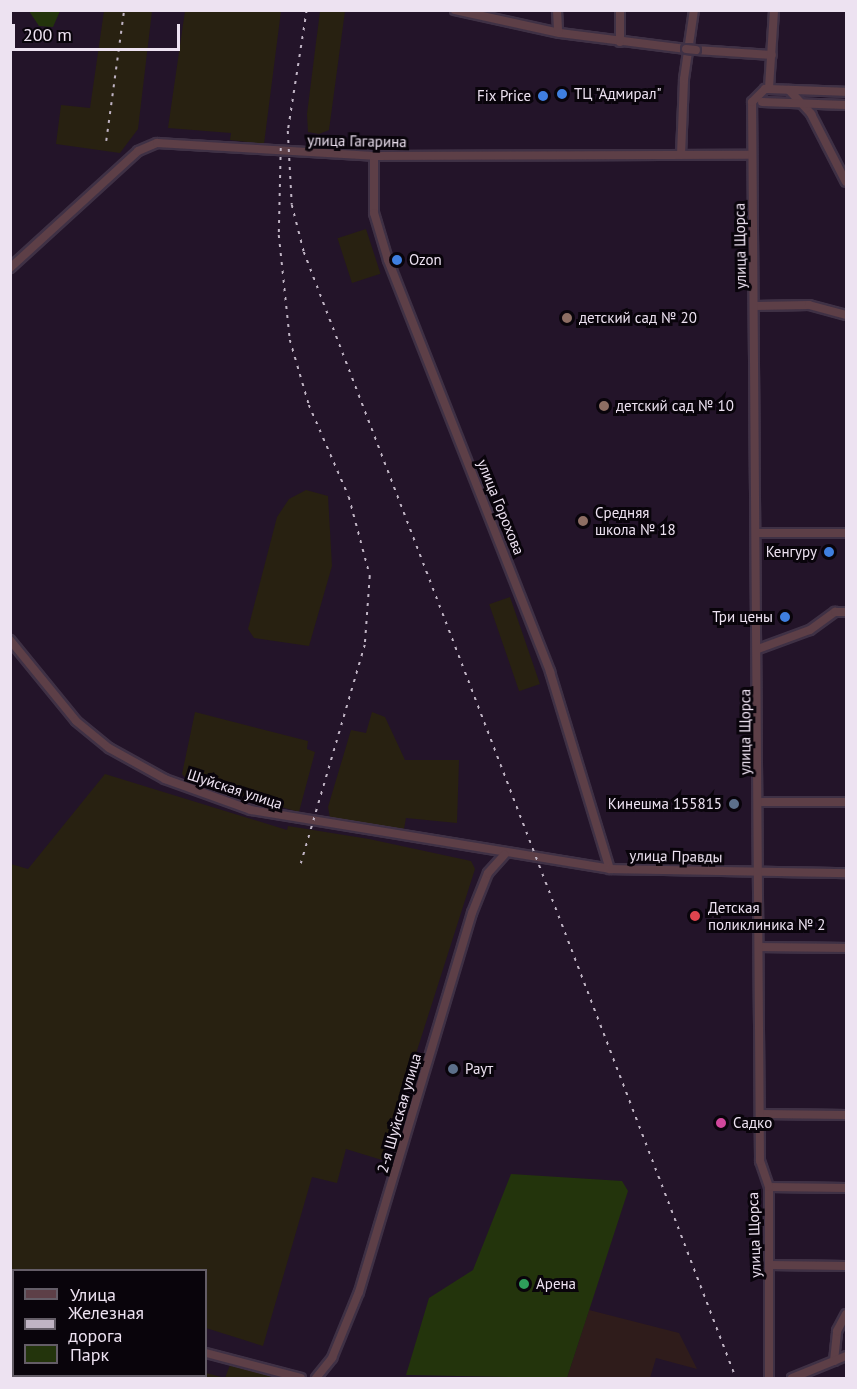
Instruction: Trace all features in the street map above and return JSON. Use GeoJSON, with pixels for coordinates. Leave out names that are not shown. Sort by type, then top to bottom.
{"type":"FeatureCollection","features":[{"type":"Feature","properties":{"kind":"street"},"geometry":{"type":"LineString","coordinates":[[455,10],[558,32],[620,42],[772,56]]}},
{"type":"Feature","properties":{"kind":"street"},"geometry":{"type":"LineString","coordinates":[[502,10],[505,21]]}},
{"type":"Feature","properties":{"kind":"street"},"geometry":{"type":"LineString","coordinates":[[557,10],[558,32]]}},
{"type":"Feature","properties":{"kind":"street"},"geometry":{"type":"LineString","coordinates":[[620,10],[620,42]]}},
{"type":"Feature","properties":{"kind":"street"},"geometry":{"type":"LineString","coordinates":[[681,155],[684,80],[694,10]]}},
{"type":"Feature","properties":{"kind":"street"},"geometry":{"type":"LineString","coordinates":[[774,10],[769,88],[846,92]]}},
{"type":"Feature","properties":{"kind":"street","name":"улица Щорса"},"geometry":{"type":"LineString","coordinates":[[769,88],[755,93],[752,102],[758,649],[760,1171],[769,1187],[769,1378]]}},
{"type":"Feature","properties":{"kind":"street"},"geometry":{"type":"LineString","coordinates":[[789,90],[801,103],[846,182]]}},
{"type":"Feature","properties":{"kind":"street"},"geometry":{"type":"LineString","coordinates":[[762,102],[846,105]]}},
{"type":"Feature","properties":{"kind":"street","name":"улица Гагарина"},"geometry":{"type":"LineString","coordinates":[[10,268],[146,146],[182,141],[257,151],[374,156],[752,155]]}},
{"type":"Feature","properties":{"kind":"street","name":"улица Горохова"},"geometry":{"type":"LineString","coordinates":[[374,156],[374,213],[388,260],[550,672],[610,869]]}},
{"type":"Feature","properties":{"kind":"street"},"geometry":{"type":"LineString","coordinates":[[755,306],[810,305],[846,315]]}},
{"type":"Feature","properties":{"kind":"street"},"geometry":{"type":"LineString","coordinates":[[757,532],[846,533]]}},
{"type":"Feature","properties":{"kind":"street"},"geometry":{"type":"LineString","coordinates":[[758,649],[810,630],[835,612],[846,612]]}},
{"type":"Feature","properties":{"kind":"street","name":"Шуйская улица"},"geometry":{"type":"LineString","coordinates":[[10,640],[87,732],[165,779],[288,820],[506,854]]}},
{"type":"Feature","properties":{"kind":"street"},"geometry":{"type":"LineString","coordinates":[[759,802],[846,802]]}},
{"type":"Feature","properties":{"kind":"street","name":"улица Правды"},"geometry":{"type":"LineString","coordinates":[[506,854],[610,869],[846,873]]}},
{"type":"Feature","properties":{"kind":"street","name":"2-я Шуйская улица"},"geometry":{"type":"LineString","coordinates":[[316,1378],[332,1358],[356,1300],[472,913],[488,873],[506,854]]}},
{"type":"Feature","properties":{"kind":"street"},"geometry":{"type":"LineString","coordinates":[[760,947],[846,948]]}},
{"type":"Feature","properties":{"kind":"street"},"geometry":{"type":"LineString","coordinates":[[761,1114],[846,1115]]}},
{"type":"Feature","properties":{"kind":"street"},"geometry":{"type":"LineString","coordinates":[[769,1187],[846,1188]]}},
{"type":"Feature","properties":{"kind":"street"},"geometry":{"type":"LineString","coordinates":[[770,1265],[846,1266]]}},
{"type":"Feature","properties":{"kind":"street"},"geometry":{"type":"LineString","coordinates":[[834,1361],[837,1331],[846,1314]]}},
{"type":"Feature","properties":{"kind":"street"},"geometry":{"type":"LineString","coordinates":[[207,1353],[301,1378]]}},
{"type":"Feature","properties":{"kind":"street"},"geometry":{"type":"LineString","coordinates":[[792,1378],[846,1356]]}},
{"type":"Feature","properties":{"kind":"shaded area"},"geometry":{"type":"Polygon","coordinates":[[[104,11],[152,11],[138,129],[120,153],[56,144],[61,105],[90,108],[104,11]]]}},
{"type":"Feature","properties":{"kind":"shaded area"},"geometry":{"type":"Polygon","coordinates":[[[185,11],[281,11],[264,144],[230,140],[231,133],[168,128],[185,11]]]}},
{"type":"Feature","properties":{"kind":"shaded area"},"geometry":{"type":"Polygon","coordinates":[[[320,11],[345,11],[329,130],[319,134],[308,132],[307,114],[320,11]]]}},
{"type":"Feature","properties":{"kind":"shaded area"},"geometry":{"type":"Polygon","coordinates":[[[366,229],[381,274],[352,283],[337,238],[366,229]]]}},
{"type":"Feature","properties":{"kind":"shaded area"},"geometry":{"type":"Polygon","coordinates":[[[306,490],[328,496],[332,566],[309,646],[254,638],[248,629],[277,517],[289,499],[306,490]]]}},
{"type":"Feature","properties":{"kind":"shaded area"},"geometry":{"type":"Polygon","coordinates":[[[510,597],[540,684],[519,691],[489,604],[510,597]]]}},
{"type":"Feature","properties":{"kind":"shaded area"},"geometry":{"type":"Polygon","coordinates":[[[195,712],[308,741],[307,749],[315,752],[299,812],[187,780],[182,774],[195,712]]]}},
{"type":"Feature","properties":{"kind":"shaded area"},"geometry":{"type":"Polygon","coordinates":[[[372,712],[385,717],[405,760],[459,760],[457,823],[406,818],[404,829],[330,818],[328,807],[351,730],[366,733],[372,712]]]}},
{"type":"Feature","properties":{"kind":"shaded area"},"geometry":{"type":"Polygon","coordinates":[[[105,774],[287,830],[288,826],[369,839],[471,861],[475,869],[382,1160],[346,1149],[337,1183],[312,1177],[263,1346],[207,1328],[207,1269],[11,1270],[11,864],[28,869],[105,774]]]}},
{"type":"Feature","properties":{"kind":"shaded area"},"geometry":{"type":"Polygon","coordinates":[[[589,1310],[679,1333],[697,1369],[656,1358],[650,1378],[567,1378],[589,1310]]]}},
{"type":"Feature","properties":{"kind":"shaded area"},"geometry":{"type":"Polygon","coordinates":[[[230,1365],[277,1378],[225,1378],[230,1365]]]}},
{"type":"Feature","properties":{"kind":"shaded area"},"geometry":{"type":"Polygon","coordinates":[[[207,1373],[225,1378],[199,1378],[207,1377],[207,1373]]]}},
{"type":"Feature","properties":{"kind":"green space"},"geometry":{"type":"Polygon","coordinates":[[[29,11],[60,11],[53,27],[39,26],[29,11]]]}},
{"type":"Feature","properties":{"kind":"green space","name":"Арена"},"geometry":{"type":"Polygon","coordinates":[[[511,1174],[622,1181],[628,1191],[567,1378],[406,1375],[429,1298],[473,1270],[511,1174]]]}},
{"type":"Feature","properties":{"kind":"railway"},"geometry":{"type":"LineString","coordinates":[[106,141],[124,10]]}},
{"type":"Feature","properties":{"kind":"railway"},"geometry":{"type":"LineString","coordinates":[[307,10],[288,131],[292,205],[304,252],[736,1378]]}},
{"type":"Feature","properties":{"kind":"railway"},"geometry":{"type":"LineString","coordinates":[[281,148],[279,235],[290,340],[309,405],[349,497],[370,576],[365,645],[301,864]]}},
{"type":"Feature","properties":{"kind":"place","name":"ТЦ \"Адмирал\""},"geometry":{"type":"Point","coordinates":[562,94]}},
{"type":"Feature","properties":{"kind":"place","name":"Fix Price"},"geometry":{"type":"Point","coordinates":[543,96]}},
{"type":"Feature","properties":{"kind":"place","name":"Ozon"},"geometry":{"type":"Point","coordinates":[397,260]}},
{"type":"Feature","properties":{"kind":"place","name":"детский сад № 20"},"geometry":{"type":"Point","coordinates":[567,318]}},
{"type":"Feature","properties":{"kind":"place","name":"детский сад № 10"},"geometry":{"type":"Point","coordinates":[604,406]}},
{"type":"Feature","properties":{"kind":"place","name":"Средняя школа № 18"},"geometry":{"type":"Point","coordinates":[583,521]}},
{"type":"Feature","properties":{"kind":"place","name":"Кенгуру"},"geometry":{"type":"Point","coordinates":[829,552]}},
{"type":"Feature","properties":{"kind":"place","name":"Три цены"},"geometry":{"type":"Point","coordinates":[785,617]}},
{"type":"Feature","properties":{"kind":"place","name":"Кинешма 155815"},"geometry":{"type":"Point","coordinates":[734,804]}},
{"type":"Feature","properties":{"kind":"place","name":"Детская поликлиника № 2"},"geometry":{"type":"Point","coordinates":[695,916]}},
{"type":"Feature","properties":{"kind":"place","name":"Раут"},"geometry":{"type":"Point","coordinates":[453,1069]}},
{"type":"Feature","properties":{"kind":"place","name":"Садко"},"geometry":{"type":"Point","coordinates":[721,1123]}},
{"type":"Feature","properties":{"kind":"place","name":"Арена"},"geometry":{"type":"Point","coordinates":[524,1284]}}]}
